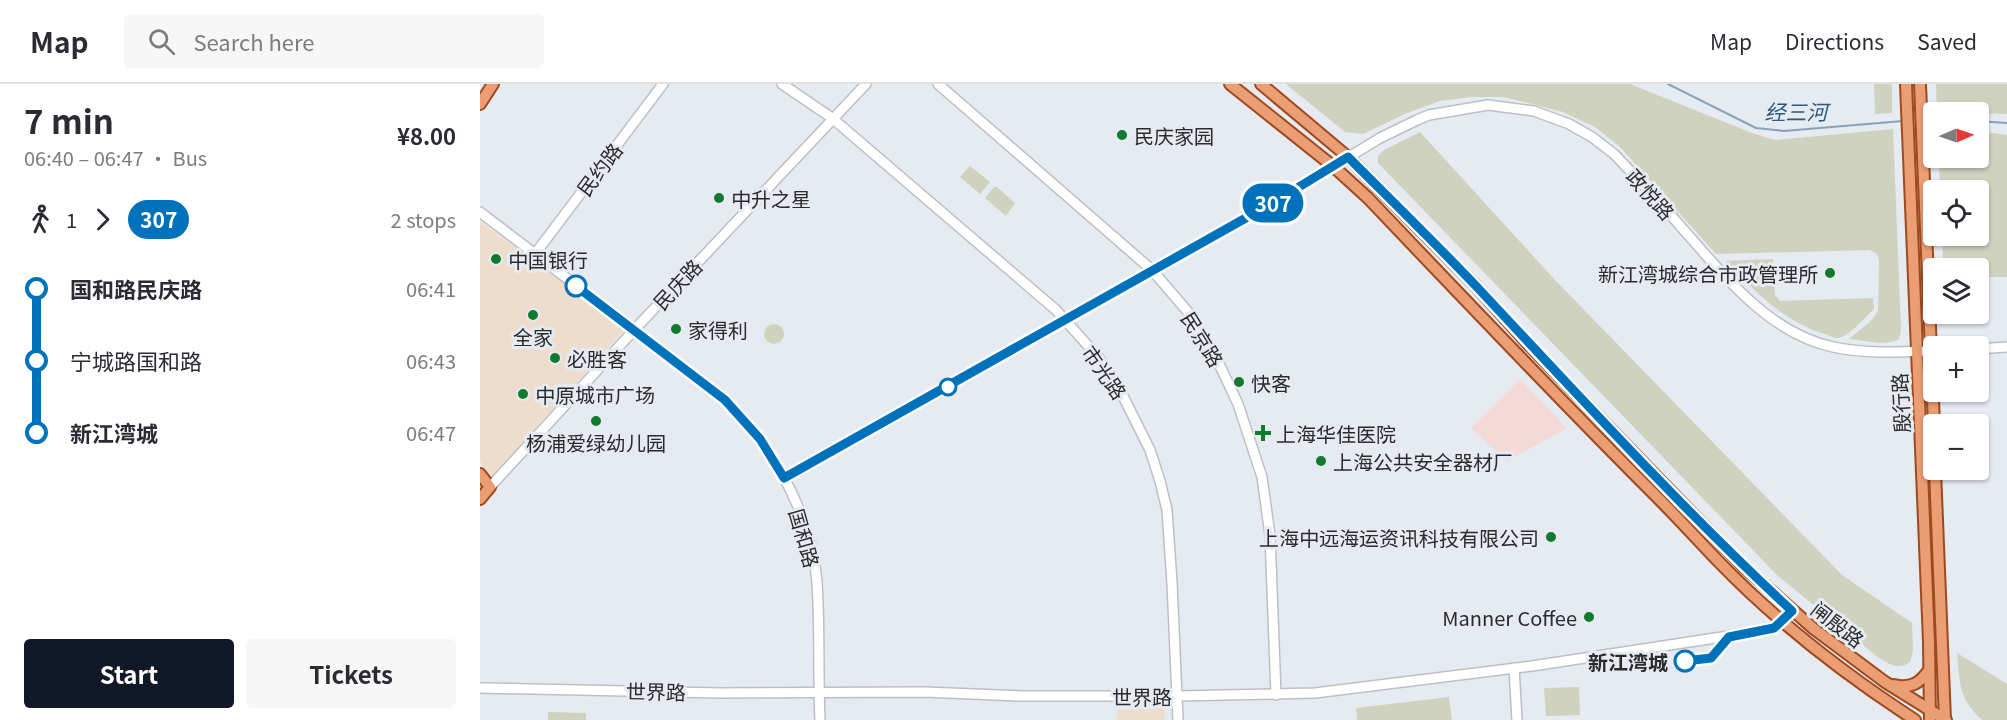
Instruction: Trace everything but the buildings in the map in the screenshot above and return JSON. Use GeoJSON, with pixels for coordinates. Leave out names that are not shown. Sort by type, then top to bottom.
{"type":"FeatureCollection","features":[{"type":"Feature","properties":{"kind":"main road"},"geometry":{"type":"LineString","coordinates":[[480,104],[493,84]]}},
{"type":"Feature","properties":{"kind":"main road","name":"闸殷路"},"geometry":{"type":"LineString","coordinates":[[1230,84],[1334,167],[1375,206],[1719,562],[1783,622],[1856,680],[1915,720]]}},
{"type":"Feature","properties":{"kind":"main road","name":"闸殷路"},"geometry":{"type":"LineString","coordinates":[[1261,84],[1348,157],[1475,285],[1554,371],[1735,557],[1792,611],[1930,715],[1945,720]]}},
{"type":"Feature","properties":{"kind":"main road","name":"殷行路"},"geometry":{"type":"LineString","coordinates":[[1906,84],[1930,715]]}},
{"type":"Feature","properties":{"kind":"main road","name":"殷行路"},"geometry":{"type":"LineString","coordinates":[[1920,84],[1932,336]]}},
{"type":"Feature","properties":{"kind":"main road"},"geometry":{"type":"LineString","coordinates":[[1289,131],[1299,136],[1310,135],[1310,129],[1301,117]]}},
{"type":"Feature","properties":{"kind":"main road"},"geometry":{"type":"LineString","coordinates":[[1375,206],[1372,195],[1381,190]]}},
{"type":"Feature","properties":{"kind":"main road"},"geometry":{"type":"LineString","coordinates":[[480,474],[490,487],[480,499]]}},
{"type":"Feature","properties":{"kind":"main road"},"geometry":{"type":"LineString","coordinates":[[1935,480],[1945,720]]}},
{"type":"Feature","properties":{"kind":"main road"},"geometry":{"type":"LineString","coordinates":[[1885,682],[1897,686],[1910,686],[1923,679],[1929,670]]}},
{"type":"Feature","properties":{"kind":"street","name":"民约路"},"geometry":{"type":"LineString","coordinates":[[535,254],[663,84]]}},
{"type":"Feature","properties":{"kind":"street","name":"市光路"},"geometry":{"type":"LineString","coordinates":[[782,84],[832,118],[1066,320],[1100,358],[1120,390],[1150,450],[1167,510],[1178,720]]}},
{"type":"Feature","properties":{"kind":"street","name":"民庆路"},"geometry":{"type":"LineString","coordinates":[[490,487],[866,84]]}},
{"type":"Feature","properties":{"kind":"street","name":"民京路"},"geometry":{"type":"LineString","coordinates":[[938,84],[1152,270],[1188,312],[1222,366],[1238,404],[1261,472],[1270,535],[1276,695]]}},
{"type":"Feature","properties":{"kind":"street","name":"政悦路"},"geometry":{"type":"LineString","coordinates":[[784,478],[1066,320],[1334,167],[1380,138],[1429,115],[1488,105],[1534,111],[1569,124],[1592,137],[1614,154],[1748,299],[1786,328],[1806,339],[1832,347],[1851,350],[1923,352]]}},
{"type":"Feature","properties":{"kind":"street","name":"国和路"},"geometry":{"type":"LineString","coordinates":[[480,212],[708,386],[737,412],[760,439],[784,478],[800,513],[810,545],[817,580],[820,720]]}},
{"type":"Feature","properties":{"kind":"street"},"geometry":{"type":"LineString","coordinates":[[1989,348],[2007,347]]}},
{"type":"Feature","properties":{"kind":"street"},"geometry":{"type":"LineString","coordinates":[[1783,622],[1792,611]]}},
{"type":"Feature","properties":{"kind":"street","name":"世界路"},"geometry":{"type":"LineString","coordinates":[[480,688],[732,693],[1276,695],[1358,689],[1514,668],[1768,630],[1783,622]]}},
{"type":"Feature","properties":{"kind":"street"},"geometry":{"type":"LineString","coordinates":[[1514,668],[1517,720]]}},
{"type":"Feature","properties":{"kind":"shaded area","name":"中原城市广场"},"geometry":{"type":"Polygon","coordinates":[[[480,221],[625,329],[488,481],[480,459],[480,221]]]}},
{"type":"Feature","properties":{"kind":"shaded area"},"geometry":{"type":"Polygon","coordinates":[[[1520,379],[1567,428],[1507,461],[1471,428],[1520,379]]]}},
{"type":"Feature","properties":{"kind":"shaded area"},"geometry":{"type":"Polygon","coordinates":[[[1164,708],[1165,720],[1116,720],[1118,710],[1164,708]]]}},
{"type":"Feature","properties":{"kind":"green space"},"geometry":{"type":"Polygon","coordinates":[[[1286,84],[1630,84],[1775,140],[1893,129],[1901,330],[1899,339],[1881,343],[1849,339],[1872,320],[1878,311],[1879,261],[1877,254],[1870,250],[1716,254],[1620,147],[1595,127],[1563,112],[1504,97],[1472,97],[1440,101],[1407,113],[1363,134],[1345,132],[1286,84]]]}},
{"type":"Feature","properties":{"kind":"green space"},"geometry":{"type":"Polygon","coordinates":[[[1874,84],[1892,84],[1892,113],[1875,114],[1874,84]]]}},
{"type":"Feature","properties":{"kind":"green space"},"geometry":{"type":"Polygon","coordinates":[[[1936,84],[2007,84],[2007,114],[1989,113],[1989,102],[1937,102],[1936,84]]]}},
{"type":"Feature","properties":{"kind":"green space"},"geometry":{"type":"Polygon","coordinates":[[[1420,132],[1555,280],[1842,575],[1912,623],[1913,651],[1910,662],[1897,666],[1879,658],[1778,576],[1378,163],[1378,156],[1384,150],[1420,132]]]}},
{"type":"Feature","properties":{"kind":"green space"},"geometry":{"type":"Polygon","coordinates":[[[1989,133],[2007,135],[2007,277],[1989,277],[1989,258],[1943,258],[1942,246],[1989,246],[1989,180],[1940,180],[1939,168],[1989,168],[1989,133]]]}},
{"type":"Feature","properties":{"kind":"green space"},"geometry":{"type":"Polygon","coordinates":[[[1912,134],[1918,134],[1925,330],[1921,330],[1912,134]]]}},
{"type":"Feature","properties":{"kind":"green space"},"geometry":{"type":"Polygon","coordinates":[[[970,166],[990,182],[980,194],[960,177],[970,166]]]}},
{"type":"Feature","properties":{"kind":"green space"},"geometry":{"type":"Polygon","coordinates":[[[994,187],[997,187],[1015,203],[1006,216],[985,198],[994,187]]]}},
{"type":"Feature","properties":{"kind":"green space"},"geometry":{"type":"Polygon","coordinates":[[[1773,259],[1775,295],[1780,301],[1873,298],[1874,309],[1855,328],[1840,338],[1834,337],[1810,328],[1783,313],[1748,284],[1726,261],[1773,259]]]}},
{"type":"Feature","properties":{"kind":"green space"},"geometry":{"type":"Polygon","coordinates":[[[774,324],[781,327],[784,334],[781,341],[774,344],[767,341],[764,334],[767,327],[774,324]]]}},
{"type":"Feature","properties":{"kind":"green space"},"geometry":{"type":"Polygon","coordinates":[[[1921,384],[1923,384],[1923,402],[1927,402],[1927,414],[1923,414],[1923,429],[1921,384]]]}},
{"type":"Feature","properties":{"kind":"green space"},"geometry":{"type":"Polygon","coordinates":[[[1925,480],[1930,480],[1933,542],[1928,543],[1925,480]]]}},
{"type":"Feature","properties":{"kind":"green space"},"geometry":{"type":"Polygon","coordinates":[[[1929,547],[1933,547],[1938,683],[1934,682],[1929,547]]]}},
{"type":"Feature","properties":{"kind":"green space"},"geometry":{"type":"Polygon","coordinates":[[[1957,653],[2007,684],[2007,720],[1982,720],[1968,704],[1962,690],[1957,653]]]}},
{"type":"Feature","properties":{"kind":"green space"},"geometry":{"type":"Polygon","coordinates":[[[1579,687],[1580,715],[1546,716],[1544,688],[1579,687]]]}},
{"type":"Feature","properties":{"kind":"green space"},"geometry":{"type":"Polygon","coordinates":[[[1449,697],[1452,720],[1357,720],[1356,708],[1449,697]]]}},
{"type":"Feature","properties":{"kind":"green space"},"geometry":{"type":"Polygon","coordinates":[[[548,712],[586,713],[586,720],[548,720],[548,712]]]}},
{"type":"Feature","properties":{"kind":"waterway","name":"经三河"},"geometry":{"type":"LineString","coordinates":[[1668,84],[1756,128],[1784,131],[1903,121]]}},
{"type":"Feature","properties":{"kind":"waterway","name":"经三河"},"geometry":{"type":"LineString","coordinates":[[1989,122],[2007,123]]}},
{"type":"Feature","properties":{"kind":"bus line","name":"307"},"geometry":{"type":"LineString","coordinates":[[576,286],[725,400],[760,439],[784,478],[1276,201],[1348,157],[1475,285],[1530,346],[1743,566],[1792,611],[1783,622],[1774,628],[1729,637],[1711,658],[1685,661]]}},
{"type":"Feature","properties":{"kind":"place","name":"民庆家园"},"geometry":{"type":"Point","coordinates":[1122,135]}},
{"type":"Feature","properties":{"kind":"place","name":"中升之星"},"geometry":{"type":"Point","coordinates":[719,198]}},
{"type":"Feature","properties":{"kind":"place","name":"中国银行"},"geometry":{"type":"Point","coordinates":[496,259]}},
{"type":"Feature","properties":{"kind":"place","name":"新江湾城综合市政管理所"},"geometry":{"type":"Point","coordinates":[1830,273]}},
{"type":"Feature","properties":{"kind":"place","name":"全家"},"geometry":{"type":"Point","coordinates":[533,315]}},
{"type":"Feature","properties":{"kind":"place","name":"家得利"},"geometry":{"type":"Point","coordinates":[676,329]}},
{"type":"Feature","properties":{"kind":"place","name":"必胜客"},"geometry":{"type":"Point","coordinates":[555,358]}},
{"type":"Feature","properties":{"kind":"place","name":"快客"},"geometry":{"type":"Point","coordinates":[1239,382]}},
{"type":"Feature","properties":{"kind":"place","name":"中原城市广场"},"geometry":{"type":"Point","coordinates":[523,394]}},
{"type":"Feature","properties":{"kind":"place","name":"杨浦爱绿幼儿园"},"geometry":{"type":"Point","coordinates":[596,421]}},
{"type":"Feature","properties":{"kind":"place","name":"上海华佳医院"},"geometry":{"type":"Point","coordinates":[1263,433]}},
{"type":"Feature","properties":{"kind":"place","name":"上海公共安全器材厂"},"geometry":{"type":"Point","coordinates":[1321,461]}},
{"type":"Feature","properties":{"kind":"place","name":"上海中远海运资讯科技有限公司"},"geometry":{"type":"Point","coordinates":[1551,537]}},
{"type":"Feature","properties":{"kind":"place","name":"Manner Coffee"},"geometry":{"type":"Point","coordinates":[1589,617]}},
{"type":"Feature","properties":{"kind":"place","name":"新江湾城"},"geometry":{"type":"Point","coordinates":[1685,661]}}]}
